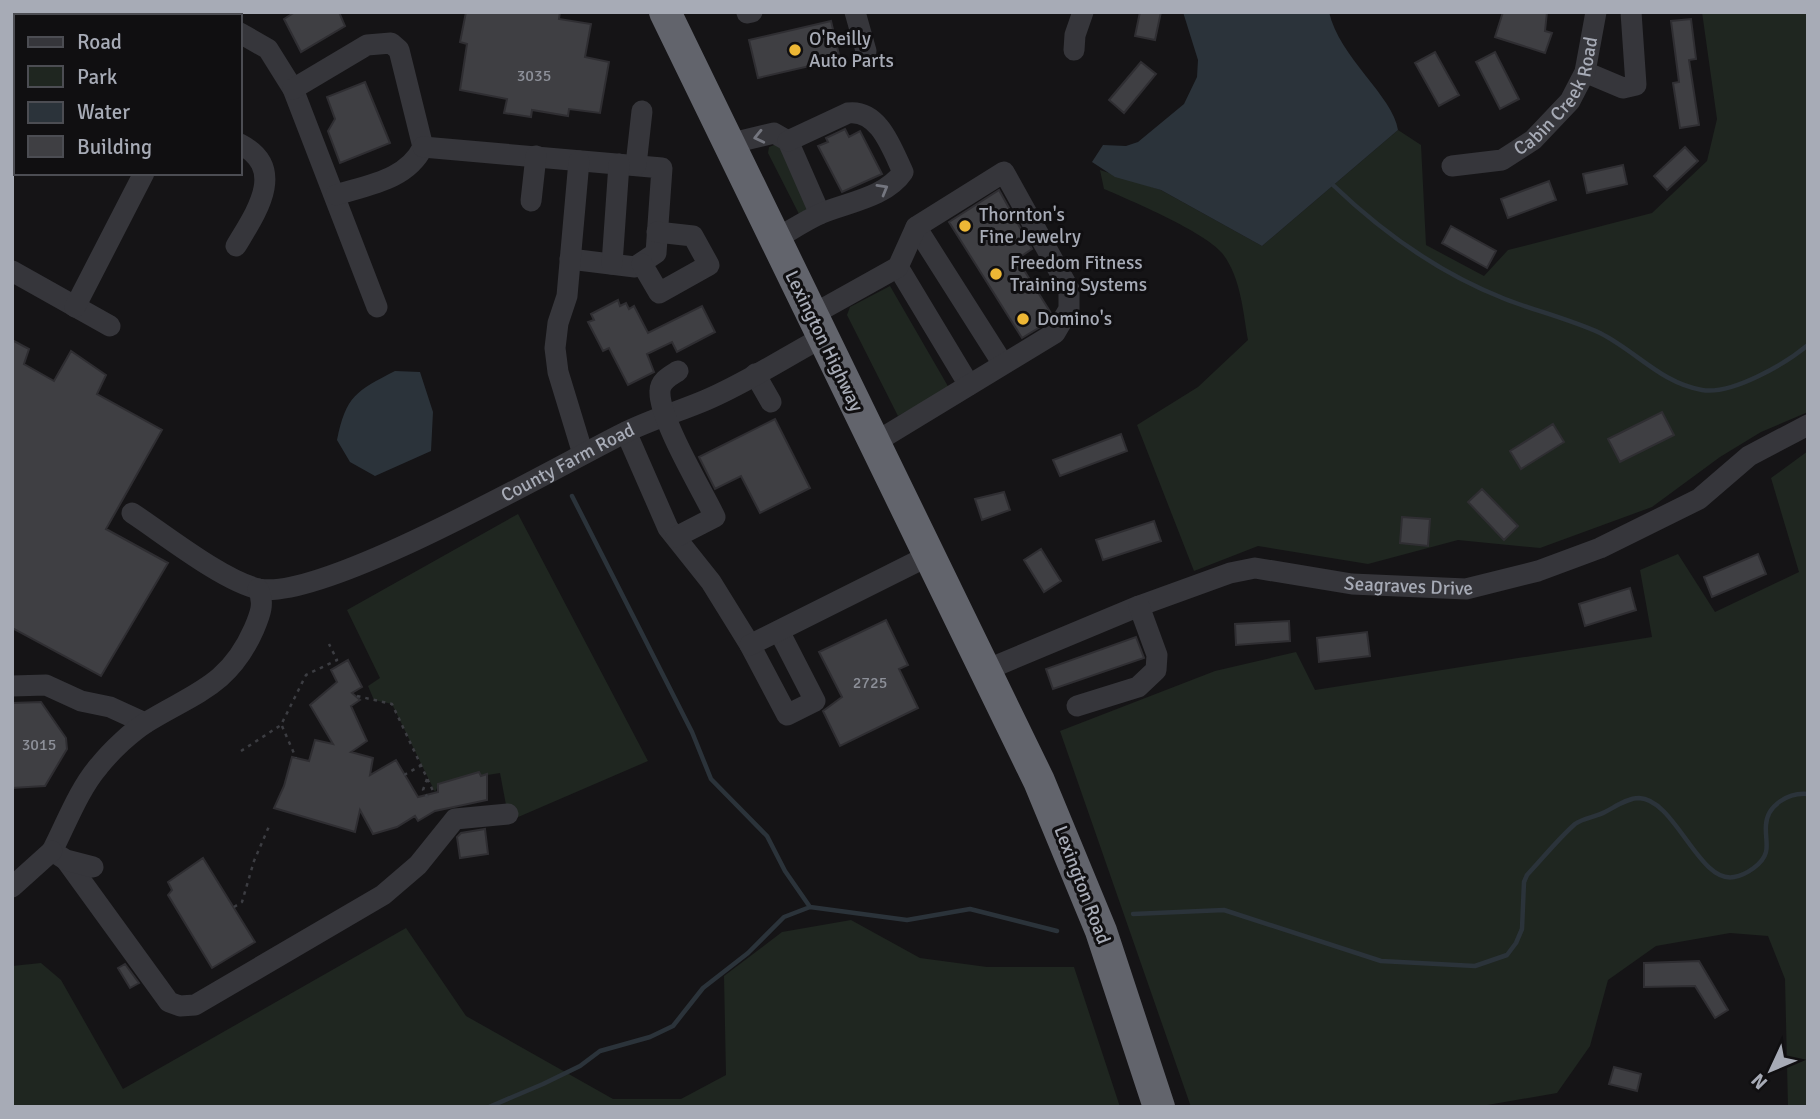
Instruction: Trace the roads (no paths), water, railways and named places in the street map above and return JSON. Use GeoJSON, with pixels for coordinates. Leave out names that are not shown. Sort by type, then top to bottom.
{"type":"FeatureCollection","features":[{"type":"Feature","properties":{"kind":"highway","name":"Lexington Highway"},"geometry":{"type":"LineString","coordinates":[[665,12],[986,670]]}},
{"type":"Feature","properties":{"kind":"highway","name":"Lexington Road"},"geometry":{"type":"LineString","coordinates":[[986,670],[1070,850],[1101,931],[1158,1107]]}},
{"type":"Feature","properties":{"kind":"street"},"geometry":{"type":"LineString","coordinates":[[855,12],[866,51]]}},
{"type":"Feature","properties":{"kind":"street"},"geometry":{"type":"LineString","coordinates":[[1074,50],[1075,35],[1083,12]]}},
{"type":"Feature","properties":{"kind":"street","name":"Cabin Creek Road"},"geometry":{"type":"LineString","coordinates":[[1452,166],[1502,160],[1533,140],[1570,101],[1585,72],[1596,12]]}},
{"type":"Feature","properties":{"kind":"street"},"geometry":{"type":"LineString","coordinates":[[1585,72],[1623,88],[1636,85],[1631,12]]}},
{"type":"Feature","properties":{"kind":"street"},"geometry":{"type":"LineString","coordinates":[[242,34],[268,49],[293,89],[337,195],[377,307]]}},
{"type":"Feature","properties":{"kind":"street"},"geometry":{"type":"LineString","coordinates":[[293,89],[367,45],[391,43],[399,50],[423,147],[418,159],[398,175],[337,195]]}},
{"type":"Feature","properties":{"kind":"street"},"geometry":{"type":"LineString","coordinates":[[612,264],[628,165],[642,111]]}},
{"type":"Feature","properties":{"kind":"street"},"geometry":{"type":"LineString","coordinates":[[774,240],[820,214],[870,196],[898,181],[903,172],[871,118],[858,112],[848,113],[788,141]]}},
{"type":"Feature","properties":{"kind":"street"},"geometry":{"type":"LineString","coordinates":[[728,144],[774,133],[788,141],[820,214]]}},
{"type":"Feature","properties":{"kind":"street"},"geometry":{"type":"LineString","coordinates":[[236,246],[265,190],[265,174],[258,159],[242,146]]}},
{"type":"Feature","properties":{"kind":"street"},"geometry":{"type":"LineString","coordinates":[[423,147],[662,168],[656,253],[635,267],[570,259]]}},
{"type":"Feature","properties":{"kind":"street"},"geometry":{"type":"LineString","coordinates":[[531,201],[536,156]]}},
{"type":"Feature","properties":{"kind":"street"},"geometry":{"type":"LineString","coordinates":[[579,161],[567,296],[558,323],[555,348],[558,372],[583,454]]}},
{"type":"Feature","properties":{"kind":"street"},"geometry":{"type":"LineString","coordinates":[[874,443],[969,385],[1055,332],[1069,309],[1069,289],[1004,172],[916,227],[898,267],[969,385]]}},
{"type":"Feature","properties":{"kind":"street"},"geometry":{"type":"LineString","coordinates":[[75,307],[143,175]]}},
{"type":"Feature","properties":{"kind":"street"},"geometry":{"type":"LineString","coordinates":[[916,227],[1003,364]]}},
{"type":"Feature","properties":{"kind":"street"},"geometry":{"type":"LineString","coordinates":[[642,264],[659,293],[709,265],[693,236],[657,232]]}},
{"type":"Feature","properties":{"kind":"street","name":"County Farm Road"},"geometry":{"type":"LineString","coordinates":[[258,589],[279,590],[309,584],[420,538],[626,432],[706,400],[755,374],[898,267]]}},
{"type":"Feature","properties":{"kind":"street"},"geometry":{"type":"LineString","coordinates":[[12,271],[110,326]]}},
{"type":"Feature","properties":{"kind":"street"},"geometry":{"type":"LineString","coordinates":[[676,537],[715,517],[664,415],[659,391],[662,384],[678,371]]}},
{"type":"Feature","properties":{"kind":"street"},"geometry":{"type":"LineString","coordinates":[[755,374],[771,402]]}},
{"type":"Feature","properties":{"kind":"street","name":"Seagraves Drive"},"geometry":{"type":"LineString","coordinates":[[986,670],[1139,606],[1230,573],[1255,568],[1352,584],[1466,589],[1538,571],[1600,548],[1699,499],[1757,451],[1808,425]]}},
{"type":"Feature","properties":{"kind":"street"},"geometry":{"type":"LineString","coordinates":[[626,432],[668,528],[711,582],[750,645],[786,715],[815,701],[779,631]]}},
{"type":"Feature","properties":{"kind":"street"},"geometry":{"type":"LineString","coordinates":[[12,887],[59,856],[98,766],[145,723],[198,696],[236,662],[245,650],[259,616],[263,598],[258,589],[224,573],[132,513]]}},
{"type":"Feature","properties":{"kind":"street"},"geometry":{"type":"LineString","coordinates":[[750,645],[930,555]]}},
{"type":"Feature","properties":{"kind":"street"},"geometry":{"type":"LineString","coordinates":[[1077,706],[1138,687],[1156,670],[1157,655],[1139,606]]}},
{"type":"Feature","properties":{"kind":"street"},"geometry":{"type":"LineString","coordinates":[[12,687],[46,685],[81,701],[110,707],[145,723]]}},
{"type":"Feature","properties":{"kind":"street"},"geometry":{"type":"LineString","coordinates":[[59,856],[169,1002],[180,1006],[195,1005],[383,895],[418,865],[455,819],[508,814]]}},
{"type":"Feature","properties":{"kind":"street"},"geometry":{"type":"LineString","coordinates":[[59,856],[93,867]]}},
{"type":"Feature","properties":{"kind":"water"},"geometry":{"type":"Polygon","coordinates":[[[1183,12],[1329,12],[1343,45],[1394,117],[1398,130],[1262,246],[1161,190],[1115,177],[1092,162],[1103,145],[1126,146],[1138,142],[1184,104],[1197,77],[1198,60],[1183,12]]]}},
{"type":"Feature","properties":{"kind":"water"},"geometry":{"type":"Polygon","coordinates":[[[395,371],[420,372],[433,412],[431,451],[375,476],[350,462],[337,440],[344,413],[355,396],[395,371]]]}},
{"type":"Feature","properties":{"kind":"waterway"},"geometry":{"type":"LineString","coordinates":[[1333,185],[1392,235],[1435,264],[1481,289],[1600,333],[1661,374],[1687,386],[1714,390],[1743,383],[1786,361],[1808,345]]}},
{"type":"Feature","properties":{"kind":"waterway"},"geometry":{"type":"LineString","coordinates":[[572,496],[692,732],[711,779],[767,836],[785,871],[810,907],[907,920],[970,909],[1057,931]]}},
{"type":"Feature","properties":{"kind":"waterway"},"geometry":{"type":"LineString","coordinates":[[1133,914],[1224,910],[1381,961],[1475,966],[1507,955],[1516,943],[1522,929],[1524,882],[1527,875],[1578,822],[1630,799],[1639,798],[1652,802],[1676,825],[1709,868],[1721,876],[1734,877],[1753,868],[1764,856],[1770,811],[1780,801],[1794,795],[1808,794]]}},
{"type":"Feature","properties":{"kind":"waterway"},"geometry":{"type":"LineString","coordinates":[[489,1107],[580,1066],[600,1051],[650,1037],[673,1026],[703,988],[748,953],[784,917],[810,907]]}},
{"type":"Feature","properties":{"kind":"place","name":"O'Reilly Auto Parts"},"geometry":{"type":"Point","coordinates":[795,50]}},
{"type":"Feature","properties":{"kind":"place","name":"Thornton's Fine Jewelry"},"geometry":{"type":"Point","coordinates":[965,226]}},
{"type":"Feature","properties":{"kind":"place","name":"Freedom Fitness Training Systems"},"geometry":{"type":"Point","coordinates":[996,274]}},
{"type":"Feature","properties":{"kind":"place","name":"Domino's"},"geometry":{"type":"Point","coordinates":[1023,319]}}]}
